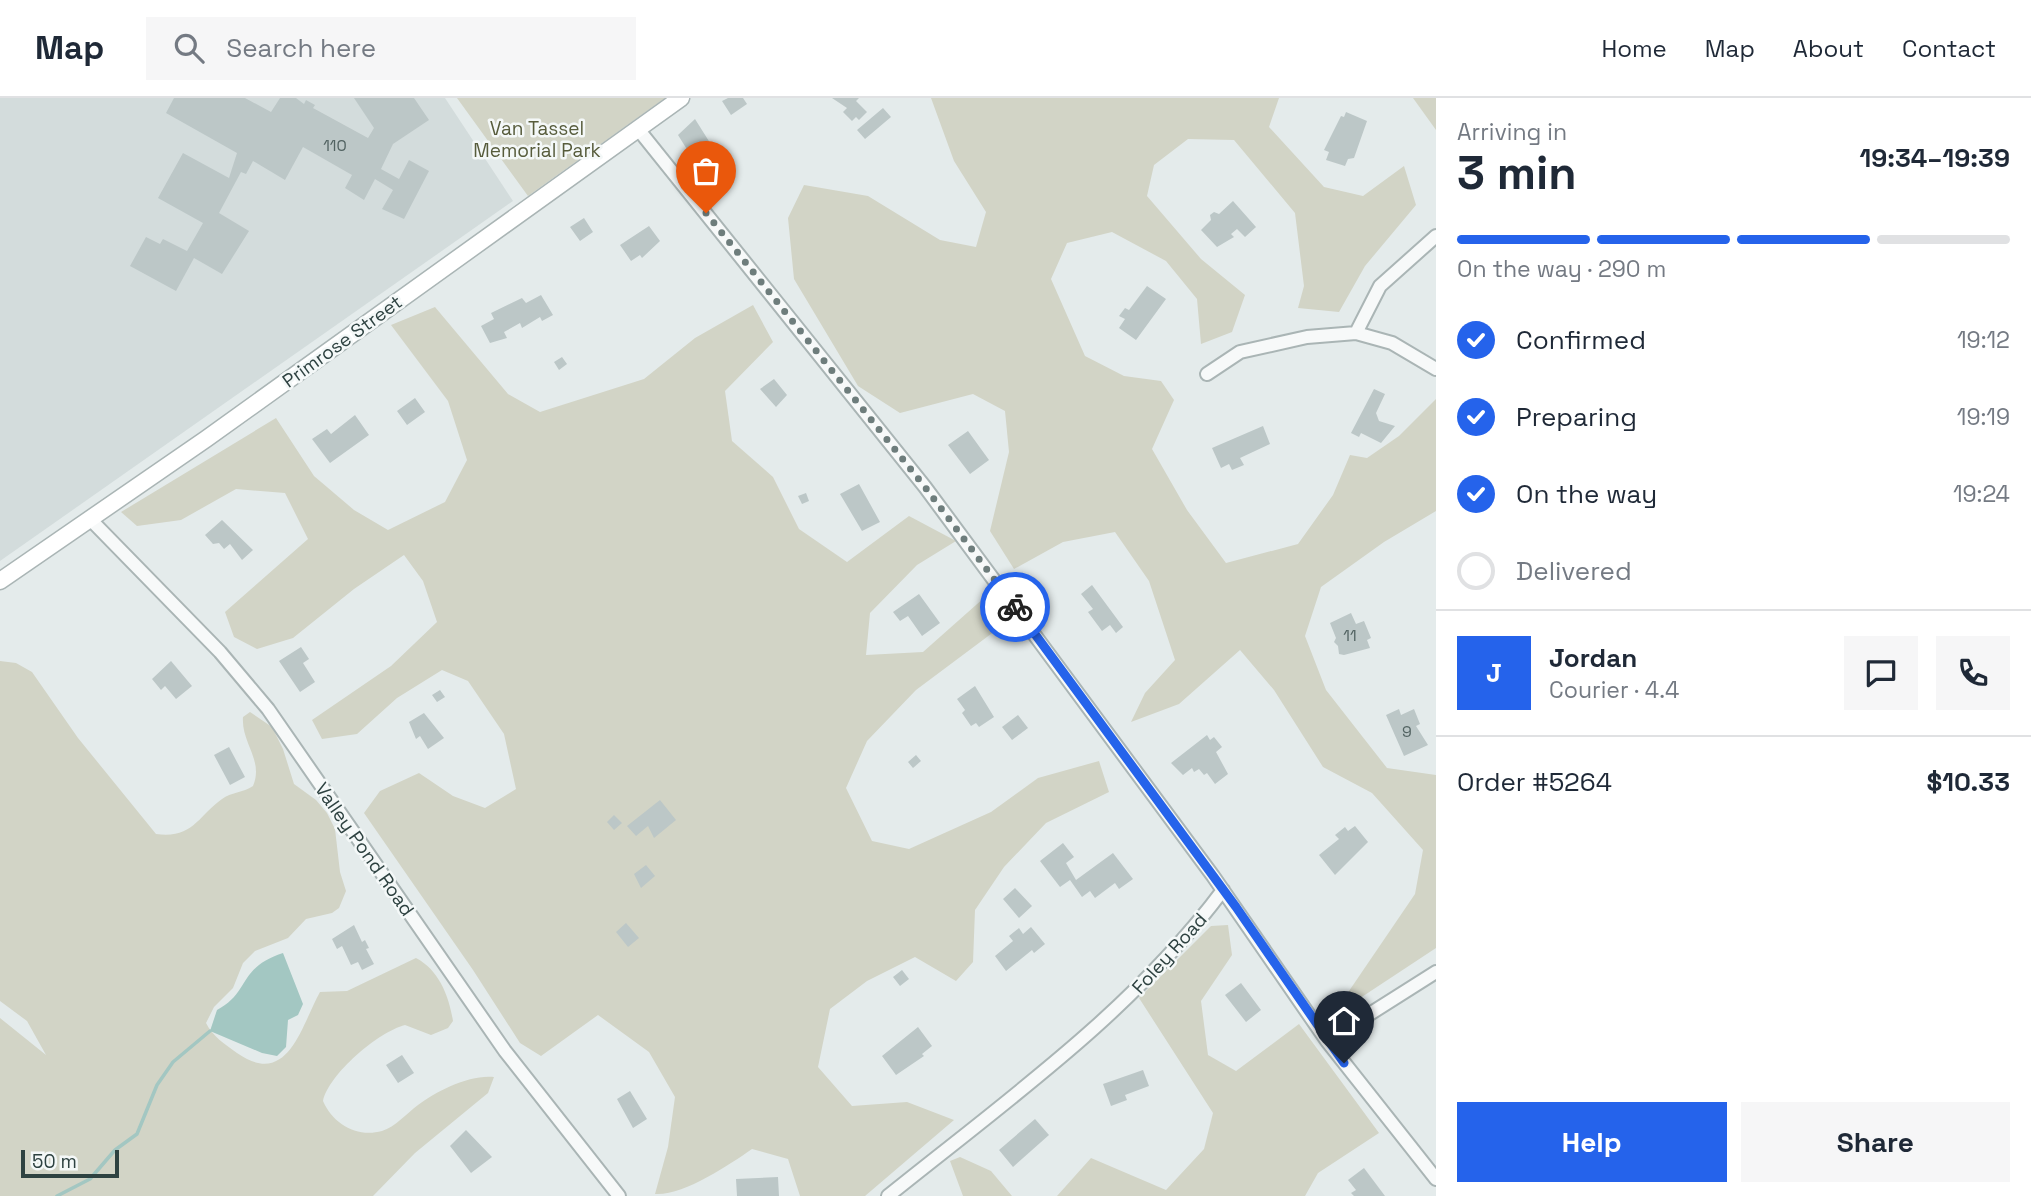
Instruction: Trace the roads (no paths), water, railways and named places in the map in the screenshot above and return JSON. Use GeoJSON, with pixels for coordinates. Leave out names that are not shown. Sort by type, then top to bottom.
{"type":"FeatureCollection","features":[{"type":"Feature","properties":{"kind":"main road","name":"Primrose Street"},"geometry":{"type":"LineString","coordinates":[[0,581],[91,520],[681,98]]}},
{"type":"Feature","properties":{"kind":"street"},"geometry":{"type":"LineString","coordinates":[[638,129],[925,487],[1223,890],[1328,1041],[1436,1179]]}},
{"type":"Feature","properties":{"kind":"street"},"geometry":{"type":"LineString","coordinates":[[1356,333],[1380,286],[1436,236]]}},
{"type":"Feature","properties":{"kind":"street"},"geometry":{"type":"LineString","coordinates":[[1207,374],[1240,352],[1307,337],[1356,333],[1392,343],[1436,369]]}},
{"type":"Feature","properties":{"kind":"street","name":"Valley Pond Road"},"geometry":{"type":"LineString","coordinates":[[91,520],[220,652],[268,709],[505,1051],[619,1196]]}},
{"type":"Feature","properties":{"kind":"street","name":"Foley Road"},"geometry":{"type":"LineString","coordinates":[[888,1196],[1122,1004],[1188,937],[1223,890]]}},
{"type":"Feature","properties":{"kind":"street"},"geometry":{"type":"LineString","coordinates":[[1328,1041],[1436,972]]}},
{"type":"Feature","properties":{"kind":"waterway"},"geometry":{"type":"LineString","coordinates":[[57,1196],[90,1179],[115,1150],[137,1134],[157,1085],[173,1062],[210,1031]]}},
{"type":"Feature","properties":{"kind":"park label","name":"Van Tassel Memorial Park"},"geometry":{"type":"Point","coordinates":[537,139]}}]}
